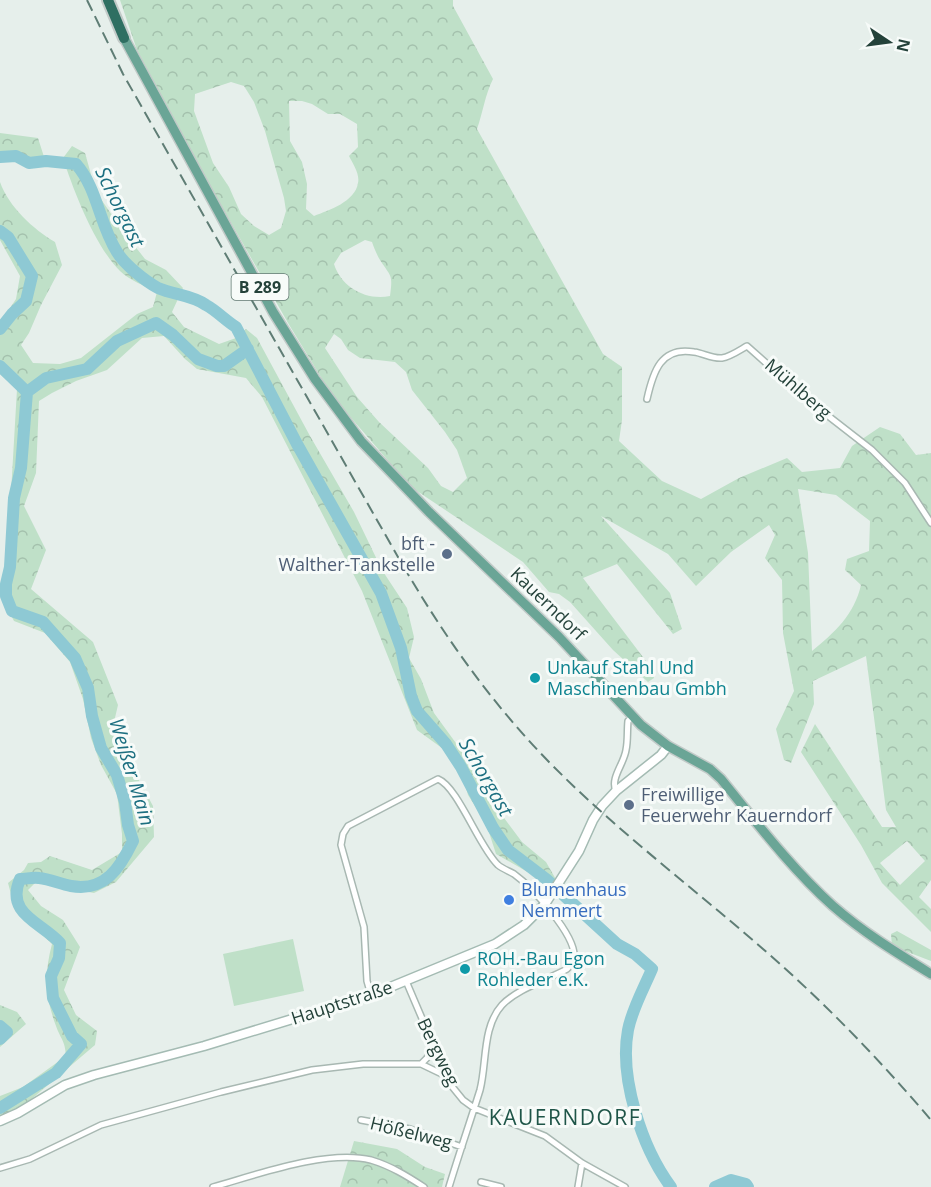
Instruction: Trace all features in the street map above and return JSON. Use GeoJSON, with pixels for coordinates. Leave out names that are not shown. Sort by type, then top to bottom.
{"type":"FeatureCollection","features":[{"type":"Feature","properties":{"kind":"highway","name":"B 289"},"geometry":{"type":"LineString","coordinates":[[108,0],[124,38]]}},
{"type":"Feature","properties":{"kind":"main road","name":"Kauerndorf"},"geometry":{"type":"LineString","coordinates":[[124,38],[273,312],[315,379],[361,441],[429,512],[559,637],[632,717],[652,735],[697,761],[721,779],[833,906],[877,941],[931,974]]}},
{"type":"Feature","properties":{"kind":"main road","name":"Hauptstraße"},"geometry":{"type":"LineString","coordinates":[[0,1121],[65,1085],[204,1046],[371,995],[495,944],[524,925],[548,900],[596,814],[616,791],[661,755],[668,746]]}},
{"type":"Feature","properties":{"kind":"street","name":"Mühlberg"},"geometry":{"type":"LineString","coordinates":[[647,399],[654,373],[663,359],[669,355],[677,351],[684,351],[720,358],[747,346],[763,358],[776,373],[809,402],[872,450],[905,483],[931,523]]}},
{"type":"Feature","properties":{"kind":"street","name":"Hauptstraße"},"geometry":{"type":"LineString","coordinates":[[616,791],[613,785],[614,779],[623,764],[627,749],[627,725],[632,717]]}},
{"type":"Feature","properties":{"kind":"street"},"geometry":{"type":"LineString","coordinates":[[371,995],[367,981],[364,927],[352,877],[343,855],[342,834],[348,826],[438,779],[443,781],[460,804],[471,826],[498,865],[514,874],[548,900],[572,946],[574,957],[572,964],[544,982],[510,998],[500,1008],[487,1043],[480,1087],[449,1187]]}},
{"type":"Feature","properties":{"kind":"street","name":"Bergweg"},"geometry":{"type":"LineString","coordinates":[[406,981],[450,1084],[463,1100],[474,1108]]}},
{"type":"Feature","properties":{"kind":"street"},"geometry":{"type":"LineString","coordinates":[[421,1064],[427,1058],[433,1045]]}},
{"type":"Feature","properties":{"kind":"street"},"geometry":{"type":"LineString","coordinates":[[0,1168],[30,1159],[101,1125],[312,1070],[363,1064],[421,1064],[446,1076]]}},
{"type":"Feature","properties":{"kind":"street"},"geometry":{"type":"LineString","coordinates":[[474,1108],[545,1136],[582,1163],[625,1187]]}},
{"type":"Feature","properties":{"kind":"street","name":"Hößelweg"},"geometry":{"type":"LineString","coordinates":[[361,1120],[410,1129],[462,1146]]}},
{"type":"Feature","properties":{"kind":"street"},"geometry":{"type":"LineString","coordinates":[[213,1187],[293,1165],[337,1158],[369,1160],[392,1167],[424,1187]]}},
{"type":"Feature","properties":{"kind":"street"},"geometry":{"type":"LineString","coordinates":[[578,1187],[582,1163]]}},
{"type":"Feature","properties":{"kind":"street"},"geometry":{"type":"LineString","coordinates":[[481,1182],[501,1187]]}},
{"type":"Feature","properties":{"kind":"green space"},"geometry":{"type":"Polygon","coordinates":[[[120,0],[453,0],[453,6],[493,79],[477,129],[603,354],[622,367],[622,420],[619,441],[662,481],[701,499],[739,478],[787,458],[802,472],[840,468],[852,446],[880,427],[900,434],[916,455],[931,453],[931,880],[919,897],[931,909],[931,932],[882,883],[861,845],[801,752],[815,724],[882,827],[896,827],[886,810],[866,656],[813,681],[814,704],[791,763],[784,760],[776,729],[794,691],[783,633],[782,580],[765,558],[775,535],[769,525],[731,552],[696,586],[668,554],[601,516],[670,593],[682,629],[673,634],[617,564],[583,578],[652,669],[654,678],[648,682],[613,650],[570,602],[559,594],[549,592],[523,562],[411,487],[333,397],[204,175],[137,50],[120,0]],[[231,82],[195,94],[194,111],[213,163],[229,187],[241,214],[254,226],[269,235],[281,228],[286,211],[265,131],[254,102],[244,86],[231,82]],[[289,101],[290,141],[302,162],[307,184],[306,209],[314,216],[347,200],[356,190],[358,183],[357,173],[349,156],[358,147],[357,124],[340,114],[328,114],[312,104],[289,101]],[[365,240],[341,253],[334,264],[348,286],[372,296],[390,296],[390,276],[372,242],[365,240]],[[334,334],[325,348],[357,397],[379,422],[428,468],[441,486],[453,492],[467,478],[457,450],[412,390],[406,372],[395,362],[360,358],[348,350],[341,339],[334,334]],[[798,489],[808,553],[812,651],[836,630],[854,605],[861,585],[845,570],[847,559],[869,551],[870,521],[836,495],[798,489]],[[907,841],[880,863],[900,885],[925,861],[907,841]]]}},
{"type":"Feature","properties":{"kind":"green space"},"geometry":{"type":"Polygon","coordinates":[[[0,133],[38,138],[45,160],[0,151],[0,133]]]}},
{"type":"Feature","properties":{"kind":"green space"},"geometry":{"type":"Polygon","coordinates":[[[72,146],[85,153],[96,192],[123,231],[145,259],[166,270],[183,288],[172,312],[184,327],[219,344],[236,338],[246,329],[257,338],[354,512],[382,570],[407,608],[414,637],[409,658],[421,679],[434,713],[469,761],[487,795],[522,842],[546,862],[558,883],[551,891],[545,882],[496,854],[486,823],[468,795],[464,781],[446,751],[417,730],[362,591],[262,397],[246,378],[197,369],[164,336],[142,338],[107,370],[76,381],[39,401],[36,473],[24,506],[46,550],[31,589],[93,642],[118,705],[114,722],[126,756],[153,806],[154,837],[116,882],[94,893],[36,882],[28,890],[41,906],[63,920],[80,947],[64,990],[76,1015],[97,1031],[95,1045],[21,1108],[0,1116],[0,1096],[23,1087],[66,1056],[64,1043],[52,1015],[48,995],[47,975],[52,944],[15,909],[8,883],[24,870],[28,863],[41,862],[50,856],[92,870],[122,852],[117,794],[101,765],[91,738],[83,699],[70,662],[45,633],[14,621],[1,596],[9,527],[17,389],[0,374],[0,320],[16,299],[20,276],[0,240],[0,182],[16,209],[38,231],[55,242],[62,265],[21,345],[33,363],[60,364],[81,358],[137,314],[153,307],[157,292],[137,283],[120,271],[102,248],[79,202],[63,158],[72,146]]]}},
{"type":"Feature","properties":{"kind":"green space"},"geometry":{"type":"Polygon","coordinates":[[[897,931],[931,950],[931,961],[892,946],[891,934],[897,931]]]}},
{"type":"Feature","properties":{"kind":"green space"},"geometry":{"type":"Polygon","coordinates":[[[293,939],[304,991],[234,1006],[223,954],[293,939]]]}},
{"type":"Feature","properties":{"kind":"green space"},"geometry":{"type":"Polygon","coordinates":[[[0,1005],[17,1012],[26,1024],[0,1047],[0,1005]]]}},
{"type":"Feature","properties":{"kind":"green space"},"geometry":{"type":"Polygon","coordinates":[[[354,1141],[397,1149],[425,1167],[445,1174],[442,1187],[340,1187],[354,1141]]]}},
{"type":"Feature","properties":{"kind":"waterway","name":"Schorgast"},"geometry":{"type":"LineString","coordinates":[[0,157],[16,156],[29,163],[46,161],[76,164],[89,184],[111,241],[125,262],[141,277],[158,288],[201,302],[236,327],[297,444],[381,593],[401,648],[411,696],[417,711],[446,744],[461,767],[493,828],[508,850],[546,879],[617,944],[635,954],[652,969],[630,1022],[626,1049],[627,1069],[635,1112],[642,1133],[660,1171],[671,1187]]}},
{"type":"Feature","properties":{"kind":"waterway","name":"Weißer Main"},"geometry":{"type":"LineString","coordinates":[[0,231],[8,237],[32,276],[26,301],[0,329]]}},
{"type":"Feature","properties":{"kind":"waterway","name":"Schorgast"},"geometry":{"type":"LineString","coordinates":[[27,392],[46,378],[87,369],[117,341],[156,323],[173,335],[198,359],[217,366],[224,366],[248,349]]}},
{"type":"Feature","properties":{"kind":"waterway","name":"Weißer Main"},"geometry":{"type":"LineString","coordinates":[[0,366],[27,392],[21,468],[14,498],[6,596],[12,611],[43,622],[75,658],[88,688],[92,716],[101,748],[117,775],[133,841],[117,869],[102,882],[83,887],[47,879],[20,879],[17,901],[21,909],[60,943],[59,958],[51,976],[53,998],[72,1036],[81,1044],[56,1073],[0,1108]]}},
{"type":"Feature","properties":{"kind":"waterway","name":"Weißer Main"},"geometry":{"type":"LineString","coordinates":[[0,1026],[7,1032],[0,1039]]}},
{"type":"Feature","properties":{"kind":"waterway","name":"Schorgast"},"geometry":{"type":"LineString","coordinates":[[715,1187],[731,1180],[746,1184],[748,1187]]}},
{"type":"Feature","properties":{"kind":"railway"},"geometry":{"type":"LineString","coordinates":[[87,0],[123,74],[402,564],[470,668],[509,718],[551,764],[628,835],[807,989],[871,1053],[931,1120]]}},
{"type":"Feature","properties":{"kind":"place","name":"bft - Walther-Tankstelle"},"geometry":{"type":"Point","coordinates":[447,554]}},
{"type":"Feature","properties":{"kind":"place","name":"Unkauf Stahl Und Maschinenbau Gmbh"},"geometry":{"type":"Point","coordinates":[535,678]}},
{"type":"Feature","properties":{"kind":"place","name":"Freiwillige Feuerwehr Kauerndorf"},"geometry":{"type":"Point","coordinates":[629,805]}},
{"type":"Feature","properties":{"kind":"place","name":"Blumenhaus Nemmert"},"geometry":{"type":"Point","coordinates":[509,900]}},
{"type":"Feature","properties":{"kind":"place","name":"ROH.-Bau Egon Rohleder e.K."},"geometry":{"type":"Point","coordinates":[465,969]}},
{"type":"Feature","properties":{"kind":"district","name":"KAUERNDORF"},"geometry":{"type":"Point","coordinates":[565,1118]}}]}
